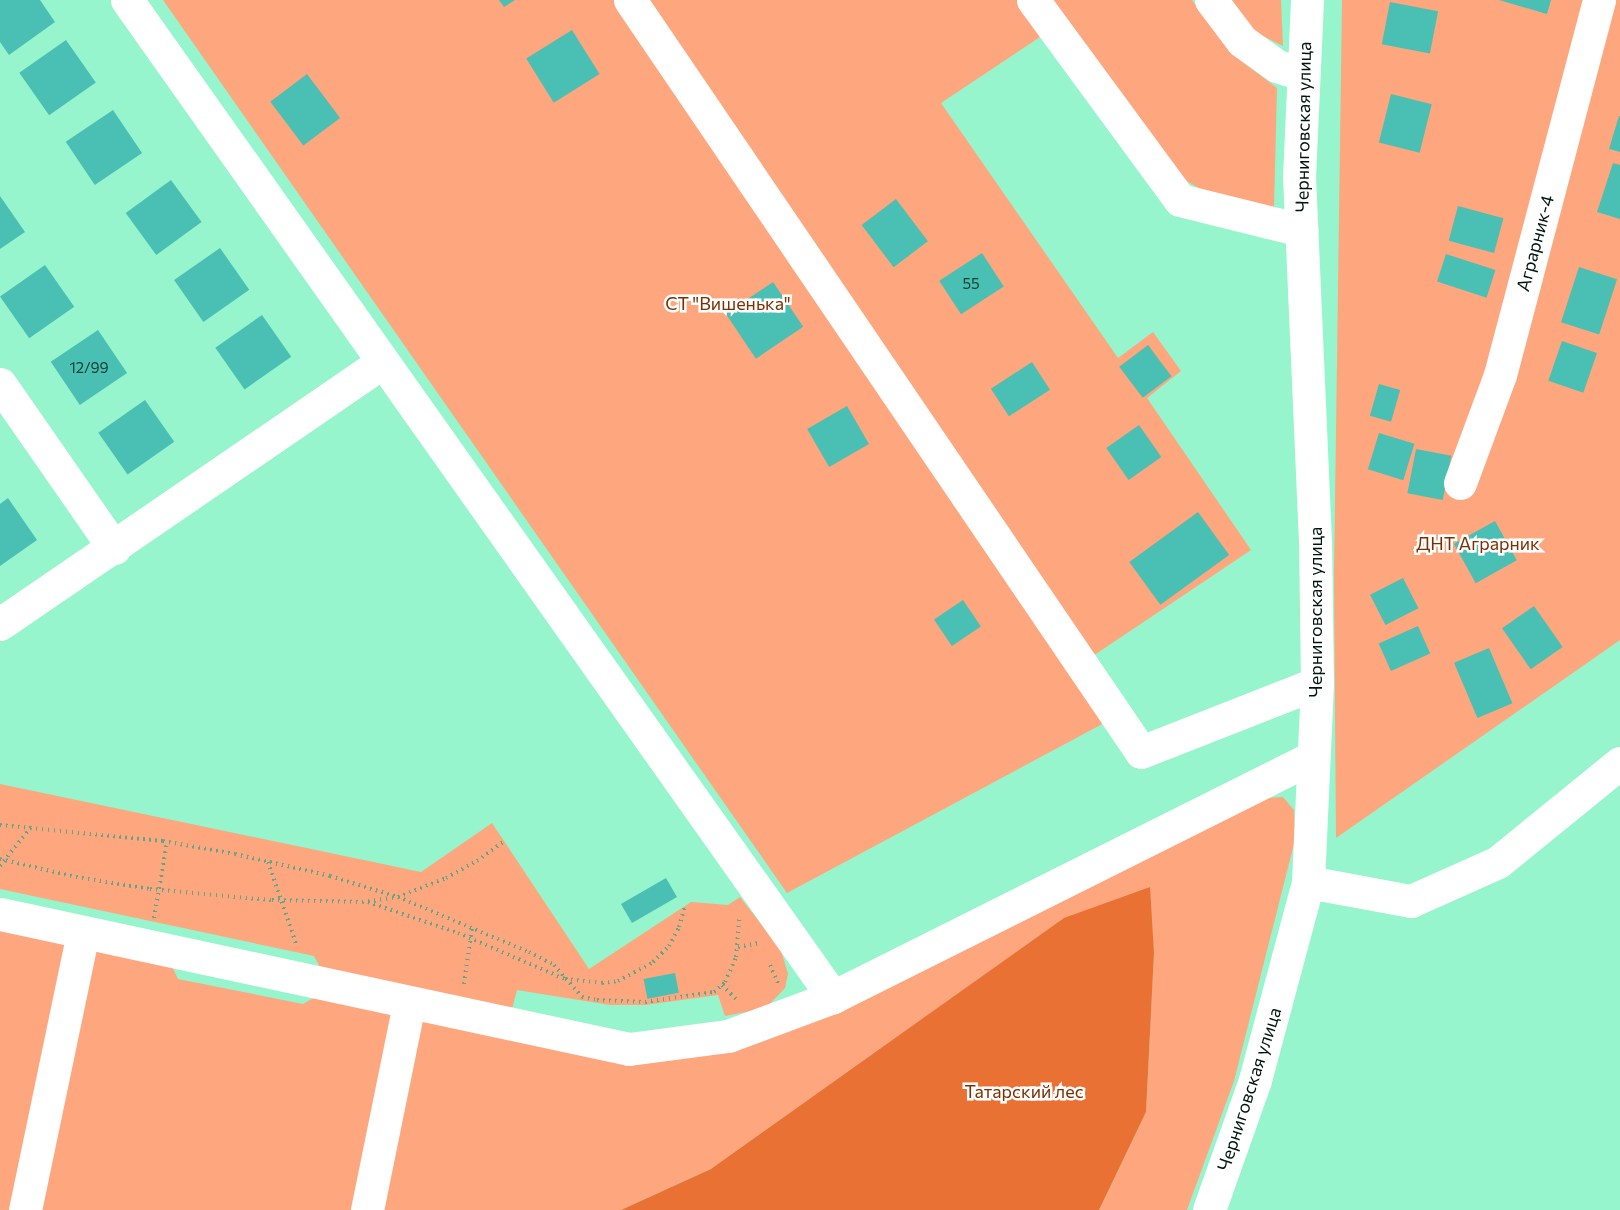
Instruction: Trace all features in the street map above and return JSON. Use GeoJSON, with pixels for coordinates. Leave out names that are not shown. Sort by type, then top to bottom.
{"type":"FeatureCollection","features":[{"type":"Feature","properties":{"kind":"street"},"geometry":{"type":"LineString","coordinates":[[127,0],[833,997]]}},
{"type":"Feature","properties":{"kind":"street"},"geometry":{"type":"LineString","coordinates":[[630,0],[1141,752],[1317,683]]}},
{"type":"Feature","properties":{"kind":"street"},"geometry":{"type":"LineString","coordinates":[[1033,0],[1180,200],[1301,230]]}},
{"type":"Feature","properties":{"kind":"street"},"geometry":{"type":"LineString","coordinates":[[1211,0],[1242,41],[1277,66],[1302,74]]}},
{"type":"Feature","properties":{"kind":"street","name":"Черниговская улица"},"geometry":{"type":"LineString","coordinates":[[1209,1210],[1255,1080],[1308,882],[1317,683],[1315,542],[1299,177],[1307,0]]}},
{"type":"Feature","properties":{"kind":"street","name":"Аграрник-4"},"geometry":{"type":"LineString","coordinates":[[1460,483],[1500,375],[1599,0]]}},
{"type":"Feature","properties":{"kind":"street"},"geometry":{"type":"LineString","coordinates":[[0,624],[114,548],[382,362]]}},
{"type":"Feature","properties":{"kind":"street"},"geometry":{"type":"LineString","coordinates":[[0,384],[114,548]]}},
{"type":"Feature","properties":{"kind":"street"},"geometry":{"type":"LineString","coordinates":[[0,914],[630,1049],[728,1036],[833,997],[1313,757]]}},
{"type":"Feature","properties":{"kind":"street"},"geometry":{"type":"LineString","coordinates":[[1308,882],[1411,901],[1498,862],[1620,763]]}},
{"type":"Feature","properties":{"kind":"street"},"geometry":{"type":"LineString","coordinates":[[25,1210],[83,932]]}},
{"type":"Feature","properties":{"kind":"street"},"geometry":{"type":"LineString","coordinates":[[367,1210],[409,1003]]}},
{"type":"Feature","properties":{"kind":"path"},"geometry":{"type":"LineString","coordinates":[[0,825],[167,842],[268,861],[330,876],[398,897],[554,965],[582,997],[597,1000],[645,1002],[714,992],[725,982],[738,947],[740,930],[737,911]]}},
{"type":"Feature","properties":{"kind":"path"},"geometry":{"type":"LineString","coordinates":[[0,866],[2,860],[31,827]]}},
{"type":"Feature","properties":{"kind":"path"},"geometry":{"type":"LineString","coordinates":[[154,919],[167,842]]}},
{"type":"Feature","properties":{"kind":"path"},"geometry":{"type":"LineString","coordinates":[[2,860],[76,878],[159,890],[281,900],[367,901],[398,897],[446,878],[477,861],[503,842]]}},
{"type":"Feature","properties":{"kind":"path"},"geometry":{"type":"LineString","coordinates":[[268,861],[298,947],[295,949]]}},
{"type":"Feature","properties":{"kind":"path"},"geometry":{"type":"LineString","coordinates":[[367,901],[470,938],[565,979],[602,983],[618,981],[635,974],[653,962],[669,946],[679,927],[685,906]]}},
{"type":"Feature","properties":{"kind":"path"},"geometry":{"type":"LineString","coordinates":[[143,917],[165,921]]}},
{"type":"Feature","properties":{"kind":"path"},"geometry":{"type":"LineString","coordinates":[[463,988],[472,928]]}},
{"type":"Feature","properties":{"kind":"path"},"geometry":{"type":"LineString","coordinates":[[738,947],[759,943]]}},
{"type":"Feature","properties":{"kind":"green space","name":"СТ \"Вишенька\""},"geometry":{"type":"Polygon","coordinates":[[[163,0],[1022,0],[1046,33],[941,103],[1118,358],[1153,332],[1181,371],[1147,398],[1251,550],[1069,672],[1106,722],[787,893],[163,0]]]}},
{"type":"Feature","properties":{"kind":"green space"},"geometry":{"type":"Polygon","coordinates":[[[1048,0],[1192,0],[1232,54],[1277,88],[1274,208],[1223,201],[1188,182],[1153,148],[1048,0]]]}},
{"type":"Feature","properties":{"kind":"green space"},"geometry":{"type":"Polygon","coordinates":[[[1224,0],[1281,0],[1283,46],[1251,30],[1224,0]]]}},
{"type":"Feature","properties":{"kind":"green space","name":"ДНТ Аграрник"},"geometry":{"type":"Polygon","coordinates":[[[1342,0],[1620,0],[1620,640],[1336,838],[1334,575],[1342,0]]]}},
{"type":"Feature","properties":{"kind":"green space"},"geometry":{"type":"Polygon","coordinates":[[[0,784],[421,872],[492,823],[589,969],[691,902],[728,905],[740,897],[781,950],[788,974],[785,988],[766,1008],[725,1016],[718,995],[645,1005],[610,1005],[517,990],[512,1009],[321,969],[314,956],[0,889],[0,784]]]}},
{"type":"Feature","properties":{"kind":"green space"},"geometry":{"type":"Polygon","coordinates":[[[1283,797],[1294,810],[1295,840],[1234,1081],[1187,1210],[1099,1210],[1146,1112],[1154,953],[1149,887],[711,1169],[621,1210],[0,1210],[0,928],[171,964],[178,979],[303,1004],[317,996],[665,1056],[1267,798],[1283,797]]]}},
{"type":"Feature","properties":{"kind":"green space","name":"Татарский лес"},"geometry":{"type":"Polygon","coordinates":[[[1150,887],[1154,953],[1146,1112],[1099,1210],[621,1210],[711,1169],[1064,918],[1150,887]]]}},
{"type":"Feature","properties":{"kind":"building"},"geometry":{"type":"Polygon","coordinates":[[[0,0],[40,0],[55,22],[9,55],[0,42],[0,0]]]}},
{"type":"Feature","properties":{"kind":"building"},"geometry":{"type":"Polygon","coordinates":[[[499,0],[515,0],[504,7],[499,0]]]}},
{"type":"Feature","properties":{"kind":"building"},"geometry":{"type":"Polygon","coordinates":[[[1499,0],[1551,0],[1547,14],[1499,0]]]}},
{"type":"Feature","properties":{"kind":"building"},"geometry":{"type":"Polygon","coordinates":[[[1390,2],[1438,11],[1430,54],[1382,44],[1390,2]]]}},
{"type":"Feature","properties":{"kind":"building"},"geometry":{"type":"Polygon","coordinates":[[[572,30],[600,74],[554,103],[526,59],[572,30]]]}},
{"type":"Feature","properties":{"kind":"building"},"geometry":{"type":"Polygon","coordinates":[[[66,40],[96,83],[49,115],[19,73],[66,40]]]}},
{"type":"Feature","properties":{"kind":"building"},"geometry":{"type":"Polygon","coordinates":[[[307,74],[340,118],[303,146],[270,102],[307,74]]]}},
{"type":"Feature","properties":{"kind":"building"},"geometry":{"type":"Polygon","coordinates":[[[1391,94],[1432,104],[1420,153],[1379,143],[1391,94]]]}},
{"type":"Feature","properties":{"kind":"building"},"geometry":{"type":"Polygon","coordinates":[[[113,110],[142,153],[95,185],[66,142],[113,110]]]}},
{"type":"Feature","properties":{"kind":"building"},"geometry":{"type":"Polygon","coordinates":[[[1620,116],[1620,152],[1609,149],[1620,116]]]}},
{"type":"Feature","properties":{"kind":"building"},"geometry":{"type":"Polygon","coordinates":[[[1613,163],[1620,165],[1620,219],[1597,212],[1613,163]]]}},
{"type":"Feature","properties":{"kind":"building"},"geometry":{"type":"Polygon","coordinates":[[[171,180],[202,222],[156,255],[126,213],[171,180]]]}},
{"type":"Feature","properties":{"kind":"building"},"geometry":{"type":"Polygon","coordinates":[[[0,196],[25,232],[0,249],[0,196]]]}},
{"type":"Feature","properties":{"kind":"building"},"geometry":{"type":"Polygon","coordinates":[[[896,199],[928,241],[894,267],[862,225],[896,199]]]}},
{"type":"Feature","properties":{"kind":"building"},"geometry":{"type":"Polygon","coordinates":[[[1458,206],[1503,218],[1494,253],[1449,241],[1458,206]]]}},
{"type":"Feature","properties":{"kind":"building"},"geometry":{"type":"Polygon","coordinates":[[[220,248],[249,290],[203,322],[174,280],[220,248]]]}},
{"type":"Feature","properties":{"kind":"building"},"geometry":{"type":"Polygon","coordinates":[[[982,253],[1004,287],[961,314],[939,281],[982,253]]]}},
{"type":"Feature","properties":{"kind":"building"},"geometry":{"type":"Polygon","coordinates":[[[1446,254],[1495,270],[1486,298],[1437,282],[1446,254]]]}},
{"type":"Feature","properties":{"kind":"building"},"geometry":{"type":"Polygon","coordinates":[[[45,265],[74,307],[29,338],[0,297],[45,265]]]}},
{"type":"Feature","properties":{"kind":"building"},"geometry":{"type":"Polygon","coordinates":[[[1579,267],[1617,279],[1599,335],[1561,322],[1579,267]]]}},
{"type":"Feature","properties":{"kind":"building"},"geometry":{"type":"Polygon","coordinates":[[[773,282],[803,327],[756,359],[726,314],[773,282]]]}},
{"type":"Feature","properties":{"kind":"building"},"geometry":{"type":"Polygon","coordinates":[[[262,315],[291,357],[245,389],[215,348],[262,315]]]}},
{"type":"Feature","properties":{"kind":"building"},"geometry":{"type":"Polygon","coordinates":[[[98,330],[127,373],[80,405],[51,362],[98,330]]]}},
{"type":"Feature","properties":{"kind":"building"},"geometry":{"type":"Polygon","coordinates":[[[1562,341],[1597,353],[1583,393],[1548,381],[1562,341]]]}},
{"type":"Feature","properties":{"kind":"building"},"geometry":{"type":"Polygon","coordinates":[[[1148,345],[1171,376],[1143,398],[1119,367],[1148,345]]]}},
{"type":"Feature","properties":{"kind":"building"},"geometry":{"type":"Polygon","coordinates":[[[1032,362],[1050,390],[1009,416],[991,389],[1032,362]]]}},
{"type":"Feature","properties":{"kind":"building"},"geometry":{"type":"Polygon","coordinates":[[[1379,384],[1400,390],[1391,422],[1370,416],[1379,384]]]}},
{"type":"Feature","properties":{"kind":"building"},"geometry":{"type":"Polygon","coordinates":[[[145,400],[174,442],[128,474],[98,433],[145,400]]]}},
{"type":"Feature","properties":{"kind":"building"},"geometry":{"type":"Polygon","coordinates":[[[847,406],[869,444],[829,467],[807,429],[847,406]]]}},
{"type":"Feature","properties":{"kind":"building"},"geometry":{"type":"Polygon","coordinates":[[[1139,425],[1161,457],[1129,480],[1106,448],[1139,425]]]}},
{"type":"Feature","properties":{"kind":"building"},"geometry":{"type":"Polygon","coordinates":[[[1379,433],[1414,444],[1403,480],[1368,469],[1379,433]]]}},
{"type":"Feature","properties":{"kind":"building"},"geometry":{"type":"Polygon","coordinates":[[[1416,449],[1451,456],[1443,500],[1407,493],[1416,449]]]}},
{"type":"Feature","properties":{"kind":"building"},"geometry":{"type":"Polygon","coordinates":[[[8,498],[37,540],[0,566],[0,504],[8,498]]]}},
{"type":"Feature","properties":{"kind":"building"},"geometry":{"type":"Polygon","coordinates":[[[1198,512],[1229,555],[1160,605],[1129,562],[1198,512]]]}},
{"type":"Feature","properties":{"kind":"building"},"geometry":{"type":"Polygon","coordinates":[[[1495,521],[1517,560],[1476,583],[1454,544],[1495,521]]]}},
{"type":"Feature","properties":{"kind":"building"},"geometry":{"type":"Polygon","coordinates":[[[1403,578],[1418,608],[1385,625],[1370,595],[1403,578]]]}},
{"type":"Feature","properties":{"kind":"building"},"geometry":{"type":"Polygon","coordinates":[[[963,600],[981,627],[952,646],[934,620],[963,600]]]}},
{"type":"Feature","properties":{"kind":"building"},"geometry":{"type":"Polygon","coordinates":[[[1534,606],[1563,647],[1531,669],[1502,628],[1534,606]]]}},
{"type":"Feature","properties":{"kind":"building"},"geometry":{"type":"Polygon","coordinates":[[[1418,626],[1430,653],[1391,671],[1379,643],[1418,626]]]}},
{"type":"Feature","properties":{"kind":"building"},"geometry":{"type":"Polygon","coordinates":[[[1489,648],[1512,703],[1477,718],[1454,663],[1489,648]]]}},
{"type":"Feature","properties":{"kind":"building"},"geometry":{"type":"Polygon","coordinates":[[[666,878],[677,897],[632,923],[621,904],[666,878]]]}},
{"type":"Feature","properties":{"kind":"building"},"geometry":{"type":"Polygon","coordinates":[[[675,973],[679,993],[647,999],[644,979],[675,973]]]}}]}
